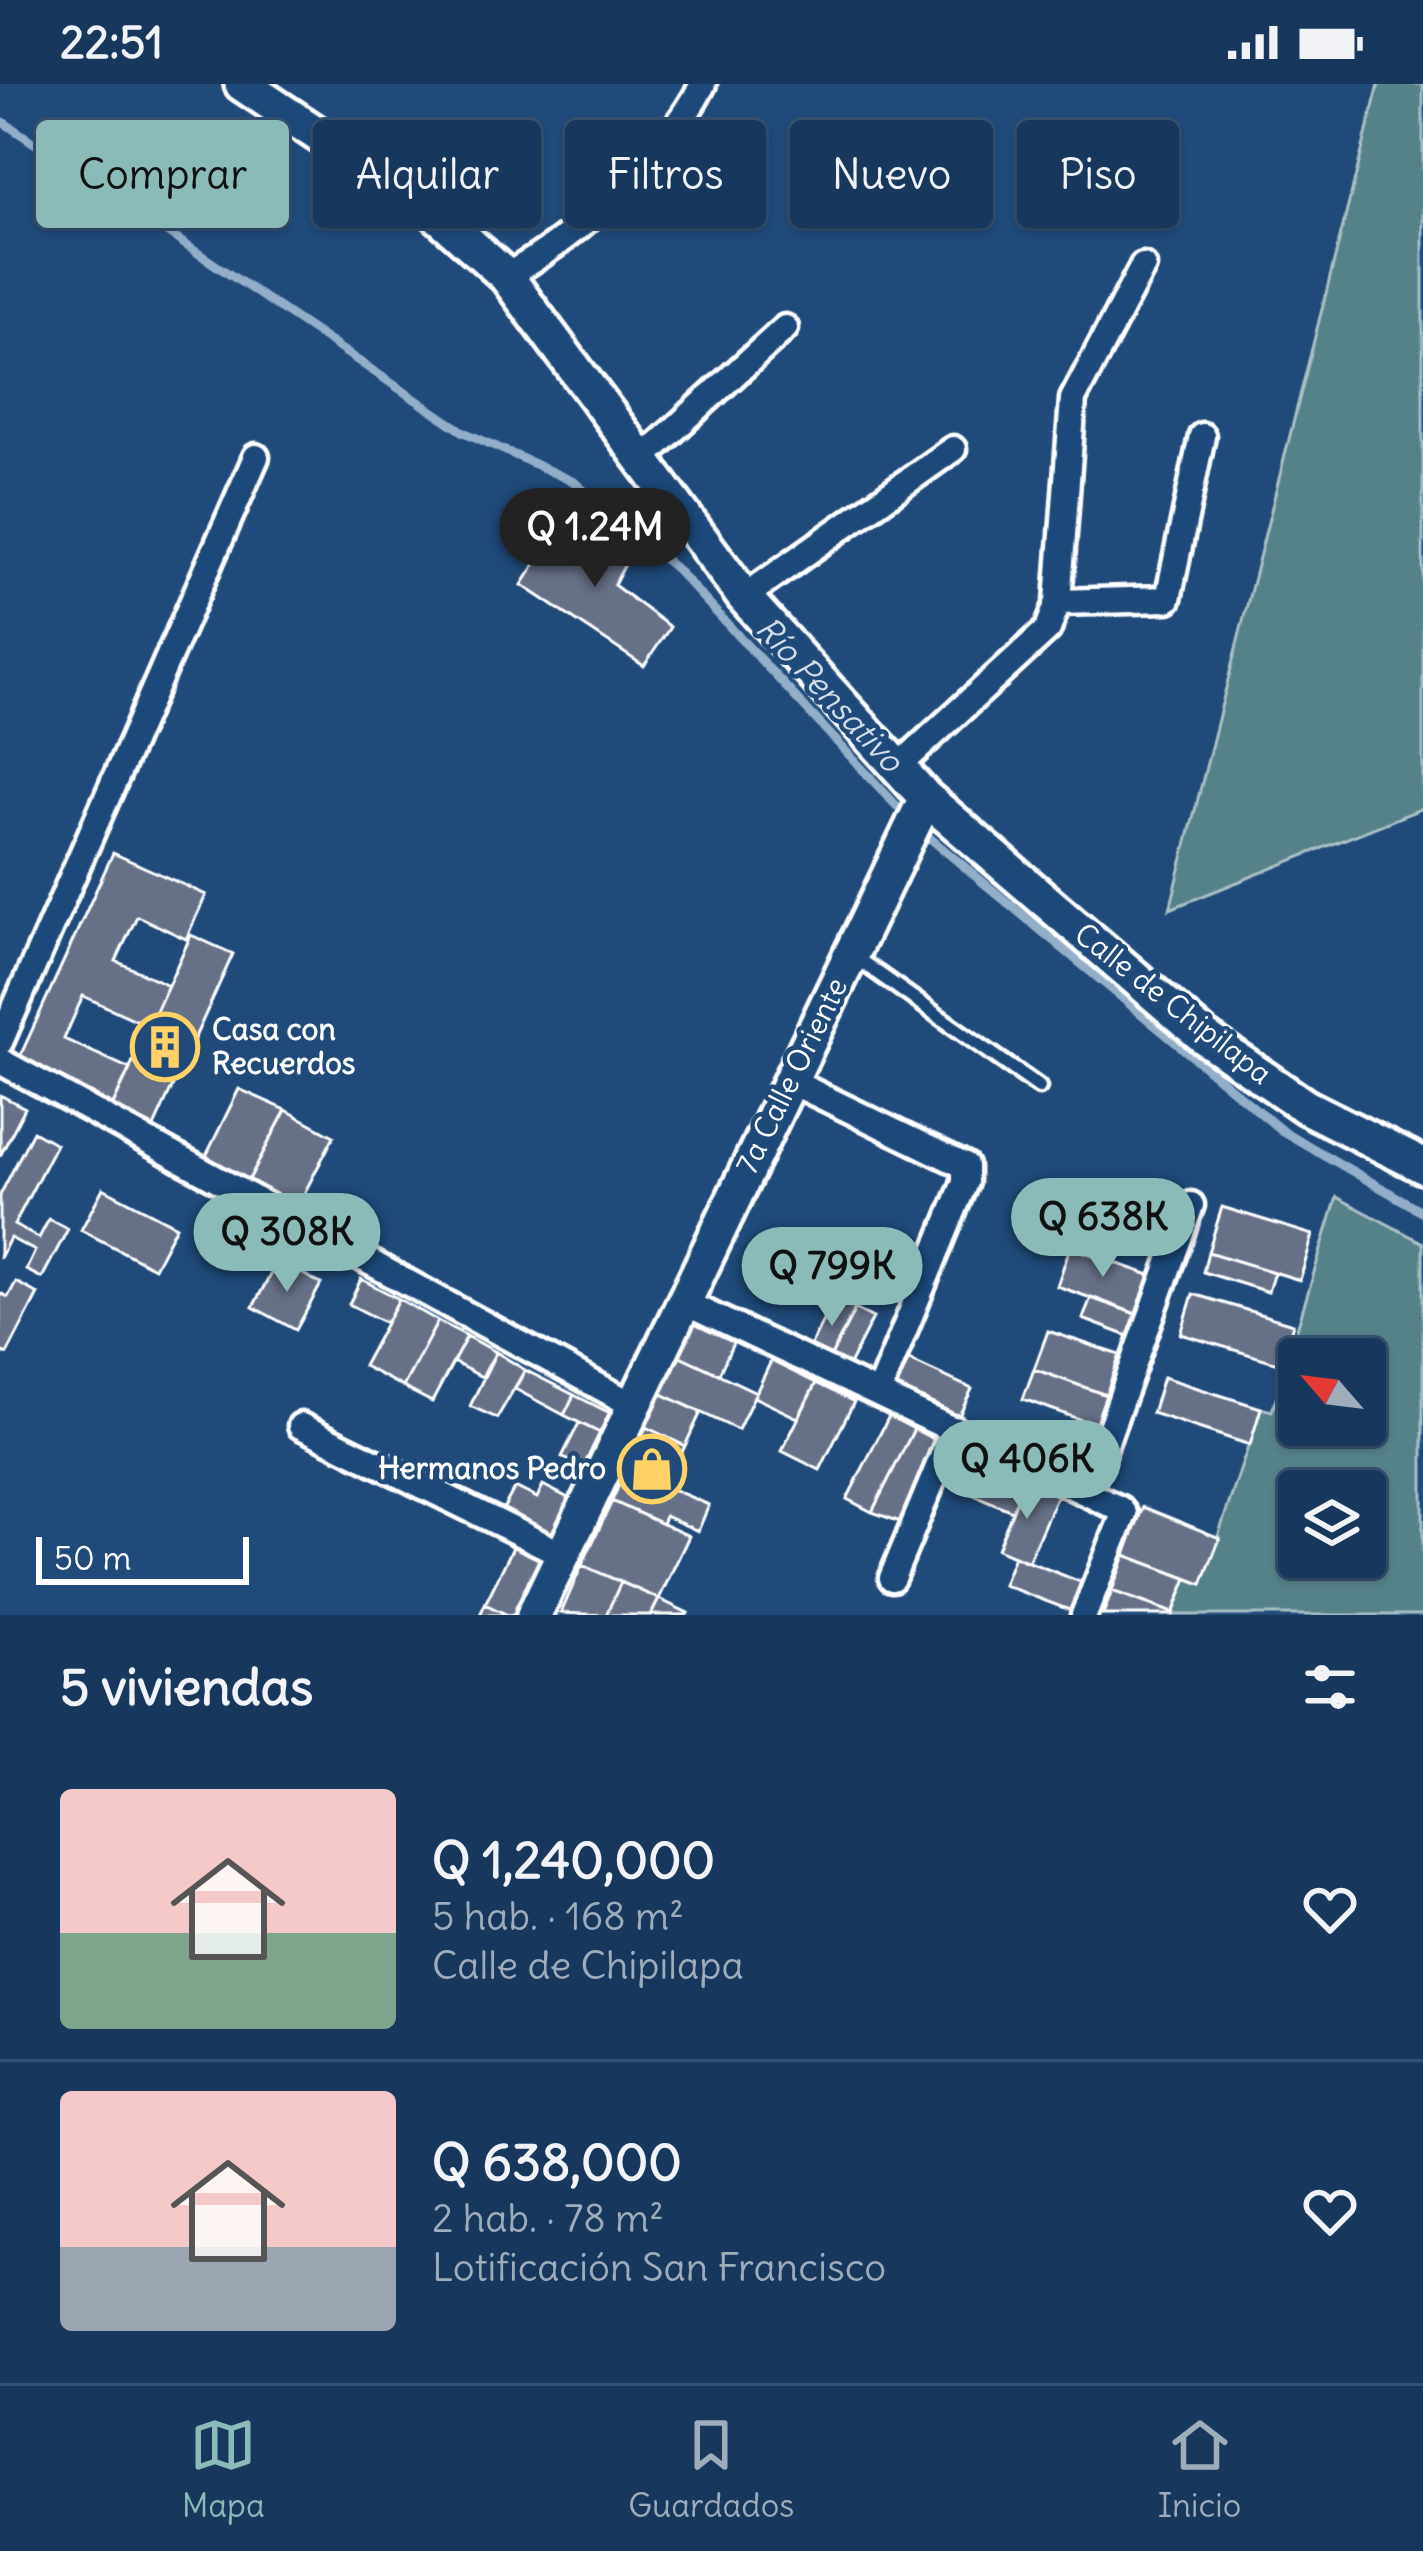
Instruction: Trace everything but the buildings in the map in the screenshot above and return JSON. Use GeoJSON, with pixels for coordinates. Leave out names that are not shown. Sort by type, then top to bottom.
{"type":"FeatureCollection","features":[{"type":"Feature","properties":{"kind":"main road","name":"Calle de Chipilapa"},"geometry":{"type":"LineString","coordinates":[[242,84],[432,210],[506,276],[744,597],[887,756],[887,780],[998,860],[1204,1037],[1306,1107],[1423,1166]]}},
{"type":"Feature","properties":{"kind":"main road","name":"7a Calle Oriente"},"geometry":{"type":"LineString","coordinates":[[534,1615],[921,807]]}},
{"type":"Feature","properties":{"kind":"street"},"geometry":{"type":"LineString","coordinates":[[506,276],[644,168],[686,117],[703,84]]}},
{"type":"Feature","properties":{"kind":"street"},"geometry":{"type":"LineString","coordinates":[[887,756],[1039,640],[1058,602],[1073,399],[1143,266]]}},
{"type":"Feature","properties":{"kind":"street"},"geometry":{"type":"LineString","coordinates":[[642,459],[785,328]]}},
{"type":"Feature","properties":{"kind":"street"},"geometry":{"type":"LineString","coordinates":[[1058,602],[1168,599],[1202,436]]}},
{"type":"Feature","properties":{"kind":"street"},"geometry":{"type":"LineString","coordinates":[[744,597],[953,449]]}},
{"type":"Feature","properties":{"kind":"street"},"geometry":{"type":"LineString","coordinates":[[0,1042],[256,457]]}},
{"type":"Feature","properties":{"kind":"street"},"geometry":{"type":"LineString","coordinates":[[0,1061],[633,1405]]}},
{"type":"Feature","properties":{"kind":"street"},"geometry":{"type":"LineString","coordinates":[[790,1081],[965,1166],[968,1173],[878,1394]]}},
{"type":"Feature","properties":{"kind":"street"},"geometry":{"type":"LineString","coordinates":[[1088,1491],[1192,1205]]}},
{"type":"Feature","properties":{"kind":"street"},"geometry":{"type":"LineString","coordinates":[[683,1302],[1088,1491],[1124,1514],[1084,1615]]}},
{"type":"Feature","properties":{"kind":"street"},"geometry":{"type":"LineString","coordinates":[[301,1426],[562,1554]]}},
{"type":"Feature","properties":{"kind":"street"},"geometry":{"type":"LineString","coordinates":[[892,1578],[954,1429]]}},
{"type":"Feature","properties":{"kind":"lane"},"geometry":{"type":"LineString","coordinates":[[850,955],[1039,1087]]}},
{"type":"Feature","properties":{"kind":"green space"},"geometry":{"type":"Polygon","coordinates":[[[1379,84],[1423,84],[1423,808],[1170,909],[1379,84]]]}},
{"type":"Feature","properties":{"kind":"green space"},"geometry":{"type":"Polygon","coordinates":[[[1337,1197],[1423,1243],[1423,1615],[1173,1615],[1187,1578],[1202,1584],[1261,1408],[1272,1411],[1278,1391],[1278,1446],[1386,1446],[1386,1338],[1294,1338],[1337,1197]]]}},
{"type":"Feature","properties":{"kind":"waterway","name":"Río Pensativo"},"geometry":{"type":"LineString","coordinates":[[0,120],[464,432],[574,482],[676,569],[907,817]]}},
{"type":"Feature","properties":{"kind":"waterway","name":"Río Pensativo"},"geometry":{"type":"LineString","coordinates":[[919,829],[1281,1130],[1423,1212]]}},
{"type":"Feature","properties":{"kind":"place","name":"Casa con Recuerdos"},"geometry":{"type":"Point","coordinates":[165,1047]}},
{"type":"Feature","properties":{"kind":"place","name":"Hermanos Pedro"},"geometry":{"type":"Point","coordinates":[652,1469]}}]}
